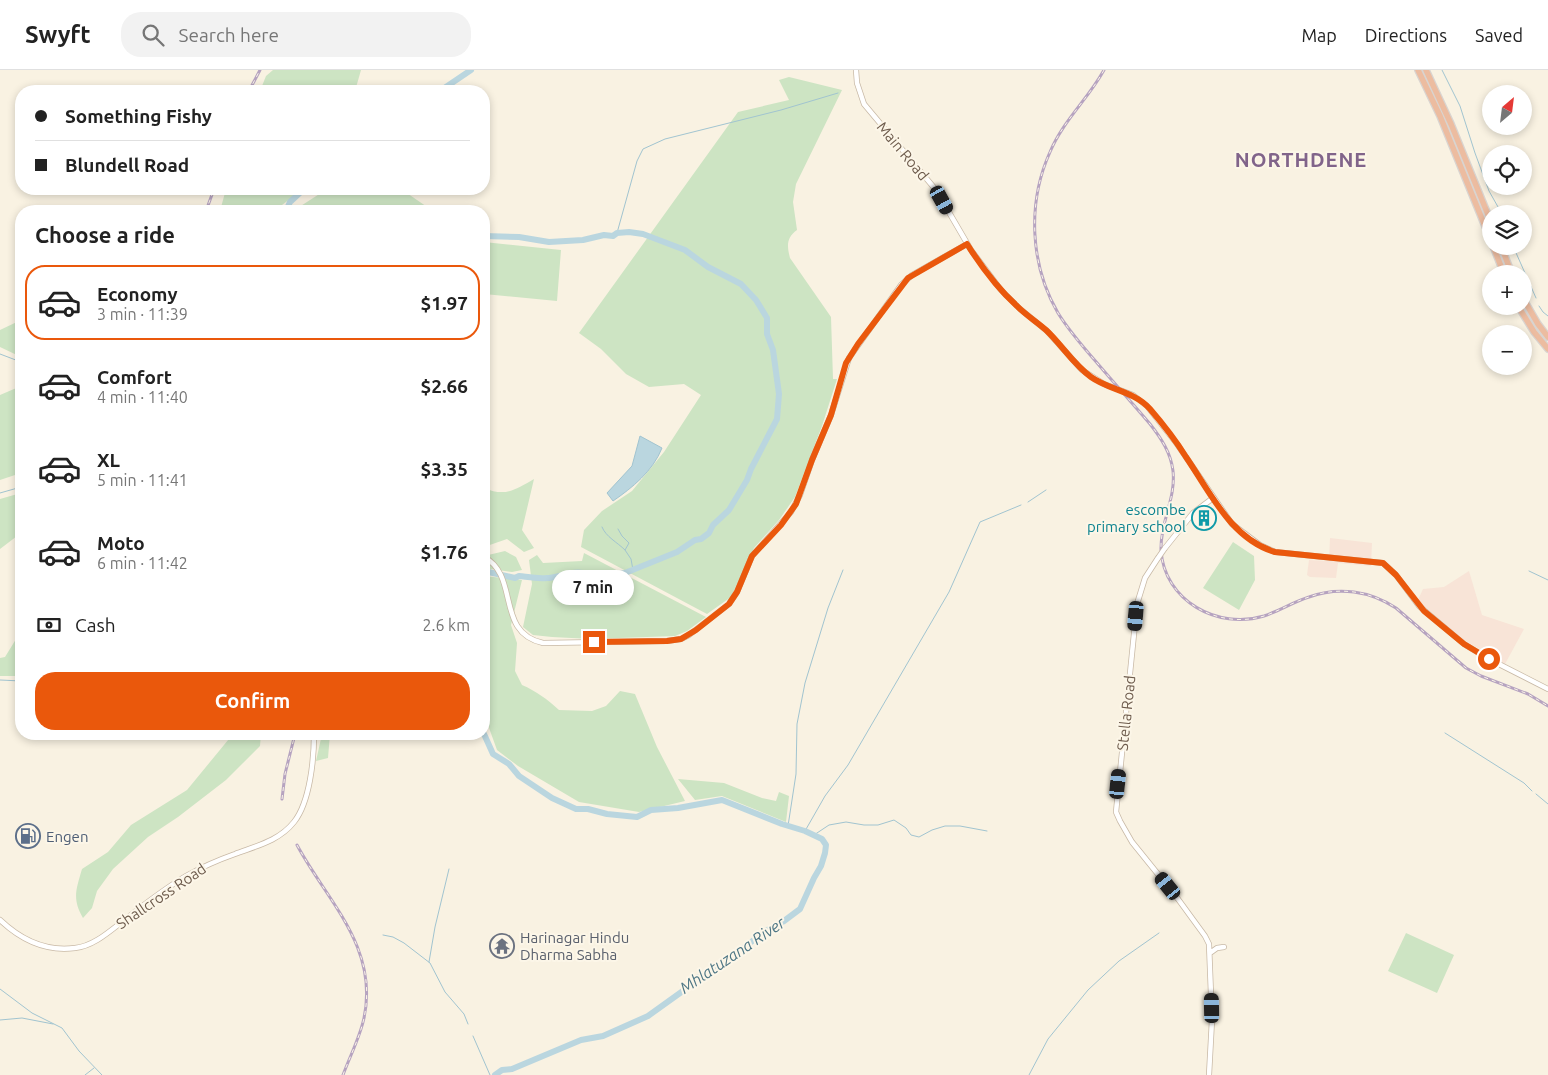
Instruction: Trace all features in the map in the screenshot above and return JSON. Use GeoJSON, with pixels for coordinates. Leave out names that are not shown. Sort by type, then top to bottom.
{"type":"FeatureCollection","features":[{"type":"Feature","properties":{"kind":"highway"},"geometry":{"type":"LineString","coordinates":[[1418,70],[1440,116],[1482,219]]}},
{"type":"Feature","properties":{"kind":"highway"},"geometry":{"type":"LineString","coordinates":[[1426,70],[1451,124],[1484,205]]}},
{"type":"Feature","properties":{"kind":"highway"},"geometry":{"type":"LineString","coordinates":[[1532,314],[1548,337]]}},
{"type":"Feature","properties":{"kind":"highway"},"geometry":{"type":"LineString","coordinates":[[1523,315],[1548,349]]}},
{"type":"Feature","properties":{"kind":"main road","name":"Main Road"},"geometry":{"type":"LineString","coordinates":[[856,70],[857,83],[864,104],[936,190],[967,244],[1001,290],[1018,308],[1046,331],[1082,370],[1104,384],[1133,395],[1147,406],[1177,444],[1213,498],[1236,528],[1270,550],[1383,563],[1396,575],[1419,606],[1464,644],[1548,689]]}},
{"type":"Feature","properties":{"kind":"main road"},"geometry":{"type":"LineString","coordinates":[[490,562],[497,568],[514,622],[519,630],[529,639],[544,643],[674,640],[689,635],[724,609],[736,593],[752,556],[781,525],[796,504],[831,415],[846,363],[858,344],[908,278],[967,244]]}},
{"type":"Feature","properties":{"kind":"main road","name":"Stella Road"},"geometry":{"type":"LineString","coordinates":[[1209,1075],[1212,1020],[1209,944],[1205,936],[1132,842],[1116,812],[1137,604],[1141,587],[1165,548],[1193,513],[1213,498]]}},
{"type":"Feature","properties":{"kind":"main road","name":"Shallcross Road"},"geometry":{"type":"LineString","coordinates":[[0,920],[16,935],[36,945],[56,949],[85,946],[198,869],[277,837],[295,821],[303,804],[310,771],[313,740]]}},
{"type":"Feature","properties":{"kind":"main road"},"geometry":{"type":"LineString","coordinates":[[1210,953],[1217,948],[1224,947]]}},
{"type":"Feature","properties":{"kind":"shaded area"},"geometry":{"type":"Polygon","coordinates":[[[1330,538],[1372,543],[1371,566],[1338,563],[1336,578],[1310,577],[1307,575],[1309,560],[1329,561],[1330,538]]]}},
{"type":"Feature","properties":{"kind":"shaded area"},"geometry":{"type":"Polygon","coordinates":[[[1469,571],[1482,615],[1524,629],[1505,664],[1464,640],[1420,605],[1418,600],[1423,589],[1444,587],[1469,571]]]}},
{"type":"Feature","properties":{"kind":"green space"},"geometry":{"type":"Polygon","coordinates":[[[273,70],[361,70],[357,85],[262,85],[266,76],[273,70]]]}},
{"type":"Feature","properties":{"kind":"green space"},"geometry":{"type":"Polygon","coordinates":[[[789,77],[842,90],[796,184],[793,202],[797,230],[789,239],[788,246],[790,258],[831,317],[833,379],[837,379],[822,426],[795,497],[779,520],[754,548],[731,597],[707,614],[581,547],[584,530],[602,511],[632,491],[664,452],[701,395],[684,384],[649,387],[626,374],[601,349],[579,333],[738,112],[789,100],[779,80],[789,77]]]}},
{"type":"Feature","properties":{"kind":"green space"},"geometry":{"type":"Polygon","coordinates":[[[224,195],[295,195],[282,205],[222,205],[224,195]]]}},
{"type":"Feature","properties":{"kind":"green space"},"geometry":{"type":"Polygon","coordinates":[[[318,195],[410,195],[424,205],[302,205],[318,195]]]}},
{"type":"Feature","properties":{"kind":"green space"},"geometry":{"type":"Polygon","coordinates":[[[490,243],[561,250],[557,301],[490,295],[490,243]]]}},
{"type":"Feature","properties":{"kind":"green space"},"geometry":{"type":"Polygon","coordinates":[[[15,323],[15,354],[0,347],[0,330],[15,323]]]}},
{"type":"Feature","properties":{"kind":"green space"},"geometry":{"type":"Polygon","coordinates":[[[15,389],[15,475],[0,480],[0,395],[15,389]]]}},
{"type":"Feature","properties":{"kind":"green space"},"geometry":{"type":"Polygon","coordinates":[[[534,479],[522,530],[534,548],[524,552],[507,539],[490,545],[490,491],[504,492],[534,479]]]}},
{"type":"Feature","properties":{"kind":"green space"},"geometry":{"type":"Polygon","coordinates":[[[15,495],[15,538],[0,549],[0,499],[15,495]]]}},
{"type":"Feature","properties":{"kind":"green space"},"geometry":{"type":"Polygon","coordinates":[[[1233,542],[1254,556],[1255,580],[1239,610],[1203,588],[1233,542]]]}},
{"type":"Feature","properties":{"kind":"green space"},"geometry":{"type":"Polygon","coordinates":[[[505,551],[516,557],[522,570],[512,572],[490,569],[490,555],[505,551]]]}},
{"type":"Feature","properties":{"kind":"green space"},"geometry":{"type":"Polygon","coordinates":[[[584,553],[706,617],[687,631],[675,636],[591,639],[533,635],[523,627],[532,584],[529,560],[537,555],[543,563],[582,561],[584,553]]]}},
{"type":"Feature","properties":{"kind":"green space"},"geometry":{"type":"Polygon","coordinates":[[[490,577],[522,580],[511,625],[517,643],[515,671],[522,685],[550,702],[559,710],[592,711],[606,706],[620,691],[635,694],[657,747],[685,801],[639,812],[579,802],[518,766],[497,750],[490,731],[490,577]]]}},
{"type":"Feature","properties":{"kind":"green space"},"geometry":{"type":"Polygon","coordinates":[[[15,641],[15,676],[0,676],[0,658],[5,657],[15,641]]]}},
{"type":"Feature","properties":{"kind":"green space"},"geometry":{"type":"Polygon","coordinates":[[[228,740],[260,740],[260,746],[226,780],[178,817],[148,837],[113,869],[97,891],[92,908],[83,918],[76,900],[82,869],[108,852],[131,825],[187,790],[228,740]]]}},
{"type":"Feature","properties":{"kind":"green space"},"geometry":{"type":"Polygon","coordinates":[[[321,740],[330,740],[328,758],[316,761],[321,740]]]}},
{"type":"Feature","properties":{"kind":"green space"},"geometry":{"type":"Polygon","coordinates":[[[678,779],[724,783],[762,798],[776,801],[779,792],[789,796],[786,822],[722,796],[695,800],[678,779]]]}},
{"type":"Feature","properties":{"kind":"green space"},"geometry":{"type":"Polygon","coordinates":[[[1406,933],[1454,955],[1437,993],[1388,971],[1406,933]]]}},
{"type":"Feature","properties":{"kind":"water"},"geometry":{"type":"Polygon","coordinates":[[[640,436],[662,448],[648,471],[634,485],[613,501],[607,493],[632,466],[640,436]]]}},
{"type":"Feature","properties":{"kind":"waterway","name":"Mhlatuzana River"},"geometry":{"type":"LineString","coordinates":[[449,85],[471,70]]}},
{"type":"Feature","properties":{"kind":"waterway"},"geometry":{"type":"LineString","coordinates":[[1442,70],[1460,106],[1489,191],[1497,205]]}},
{"type":"Feature","properties":{"kind":"waterway"},"geometry":{"type":"LineString","coordinates":[[617,233],[637,161],[643,149],[665,139],[781,110],[838,93]]}},
{"type":"Feature","properties":{"kind":"waterway","name":"Mhlatuzana River"},"geometry":{"type":"LineString","coordinates":[[289,205],[298,195]]}},
{"type":"Feature","properties":{"kind":"waterway","name":"Mhlatuzana River"},"geometry":{"type":"LineString","coordinates":[[490,236],[519,237],[549,242],[583,240],[629,232],[643,234],[685,250],[708,267],[741,284],[756,300],[767,318],[767,334],[773,350],[779,394],[777,419],[747,480],[729,510],[713,525],[709,533],[701,539],[695,540],[677,552],[625,573],[591,579],[582,573],[570,573],[547,578],[519,576],[515,578],[490,572]]}},
{"type":"Feature","properties":{"kind":"waterway"},"geometry":{"type":"LineString","coordinates":[[1517,255],[1536,298]]}},
{"type":"Feature","properties":{"kind":"waterway"},"geometry":{"type":"LineString","coordinates":[[1539,306],[1548,316]]}},
{"type":"Feature","properties":{"kind":"waterway"},"geometry":{"type":"LineString","coordinates":[[0,354],[15,360]]}},
{"type":"Feature","properties":{"kind":"waterway"},"geometry":{"type":"LineString","coordinates":[[0,493],[15,489]]}},
{"type":"Feature","properties":{"kind":"waterway"},"geometry":{"type":"LineString","coordinates":[[1028,502],[1046,490]]}},
{"type":"Feature","properties":{"kind":"waterway"},"geometry":{"type":"LineString","coordinates":[[805,831],[825,796],[848,765],[949,592],[980,522],[1021,505]]}},
{"type":"Feature","properties":{"kind":"waterway"},"geometry":{"type":"LineString","coordinates":[[602,527],[609,537],[625,550]]}},
{"type":"Feature","properties":{"kind":"waterway"},"geometry":{"type":"LineString","coordinates":[[618,529],[629,543],[625,550],[631,559],[633,570]]}},
{"type":"Feature","properties":{"kind":"waterway"},"geometry":{"type":"LineString","coordinates":[[788,826],[796,774],[797,724],[805,683],[828,608],[843,570]]}},
{"type":"Feature","properties":{"kind":"waterway"},"geometry":{"type":"LineString","coordinates":[[1529,571],[1548,580]]}},
{"type":"Feature","properties":{"kind":"waterway"},"geometry":{"type":"LineString","coordinates":[[0,680],[15,681]]}},
{"type":"Feature","properties":{"kind":"waterway"},"geometry":{"type":"LineString","coordinates":[[1445,733],[1524,783],[1532,791]]}},
{"type":"Feature","properties":{"kind":"waterway","name":"Mhlatuzana River"},"geometry":{"type":"LineString","coordinates":[[487,740],[493,754],[509,764],[519,776],[552,798],[576,809],[588,809],[607,814],[637,817],[651,810],[678,808],[722,800],[805,831],[822,839],[826,845],[821,866],[800,909],[764,932],[715,970],[696,978],[687,988],[648,1016],[603,1036],[581,1040],[512,1069],[502,1070],[495,1075]]}},
{"type":"Feature","properties":{"kind":"waterway"},"geometry":{"type":"LineString","coordinates":[[1536,794],[1548,804]]}},
{"type":"Feature","properties":{"kind":"waterway"},"geometry":{"type":"LineString","coordinates":[[814,835],[829,825],[846,822],[878,825],[894,820],[906,828],[911,835],[919,837],[945,826],[960,826],[987,831]]}},
{"type":"Feature","properties":{"kind":"waterway"},"geometry":{"type":"LineString","coordinates":[[429,962],[449,869]]}},
{"type":"Feature","properties":{"kind":"waterway"},"geometry":{"type":"LineString","coordinates":[[1029,1075],[1048,1039],[1088,990],[1119,961],[1159,933]]}},
{"type":"Feature","properties":{"kind":"waterway"},"geometry":{"type":"LineString","coordinates":[[383,935],[393,937],[404,943],[430,963],[445,992],[464,1014],[468,1024]]}},
{"type":"Feature","properties":{"kind":"waterway"},"geometry":{"type":"LineString","coordinates":[[0,989],[32,1013],[62,1028],[79,1051],[102,1075]]}},
{"type":"Feature","properties":{"kind":"waterway"},"geometry":{"type":"LineString","coordinates":[[0,1020],[22,1018],[53,1024]]}},
{"type":"Feature","properties":{"kind":"waterway"},"geometry":{"type":"LineString","coordinates":[[473,1036],[490,1075]]}},
{"type":"Feature","properties":{"kind":"waterway"},"geometry":{"type":"LineString","coordinates":[[85,1075],[94,1068]]}},
{"type":"Feature","properties":{"kind":"railway"},"geometry":{"type":"LineString","coordinates":[[252,85],[260,70]]}},
{"type":"Feature","properties":{"kind":"railway"},"geometry":{"type":"LineString","coordinates":[[1104,70],[1062,130],[1050,152],[1038,192],[1035,213],[1037,254],[1049,294],[1062,320],[1082,346],[1150,424],[1168,452],[1172,464],[1173,481],[1161,540],[1161,550],[1164,568],[1172,584],[1183,597],[1196,607],[1212,615],[1229,619],[1264,616],[1303,599],[1320,594],[1343,591],[1365,594],[1396,608],[1466,668],[1481,676],[1528,694],[1548,706]]}},
{"type":"Feature","properties":{"kind":"railway"},"geometry":{"type":"LineString","coordinates":[[208,205],[212,195]]}},
{"type":"Feature","properties":{"kind":"railway"},"geometry":{"type":"LineString","coordinates":[[282,799],[285,774],[294,740]]}},
{"type":"Feature","properties":{"kind":"railway"},"geometry":{"type":"LineString","coordinates":[[297,845],[347,926],[357,947],[364,969],[367,992],[364,1018],[343,1075]]}},
{"type":"Feature","properties":{"kind":"place","name":"escombe primary school"},"geometry":{"type":"Point","coordinates":[1204,518]}},
{"type":"Feature","properties":{"kind":"place","name":"Engen"},"geometry":{"type":"Point","coordinates":[28,836]}},
{"type":"Feature","properties":{"kind":"place","name":"Harinagar Hindu Dharma Sabha"},"geometry":{"type":"Point","coordinates":[502,946]}},
{"type":"Feature","properties":{"kind":"district","name":"NORTHDENE"},"geometry":{"type":"Point","coordinates":[1301,159]}},
{"type":"Feature","properties":{"kind":"route"},"geometry":{"type":"LineString","coordinates":[[594,642],[667,641],[681,639],[696,630],[729,604],[737,592],[752,556],[781,525],[796,504],[831,415],[846,363],[858,344],[908,278],[967,244],[979,263],[1001,290],[1018,308],[1037,322],[1082,370],[1104,384],[1133,395],[1147,406],[1186,456],[1228,519],[1240,532],[1266,549],[1275,552],[1383,563],[1396,575],[1424,611],[1464,644],[1489,659]]}}]}
